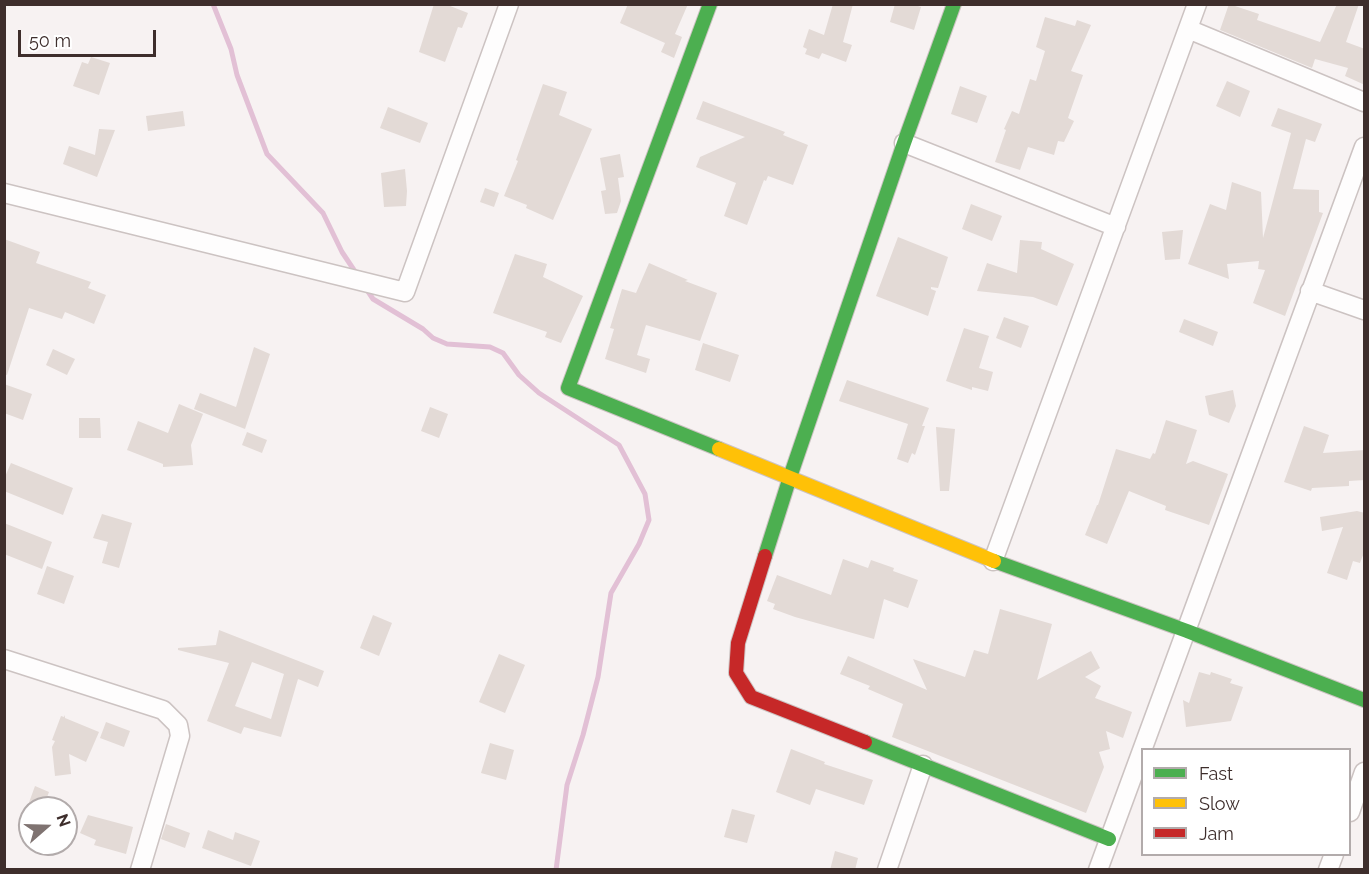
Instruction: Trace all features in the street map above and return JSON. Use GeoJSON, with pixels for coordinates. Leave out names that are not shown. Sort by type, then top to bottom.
{"type":"FeatureCollection","features":[{"type":"Feature","properties":{"kind":"street"},"geometry":{"type":"LineString","coordinates":[[4,193],[405,292],[509,4]]}},
{"type":"Feature","properties":{"kind":"street"},"geometry":{"type":"LineString","coordinates":[[710,4],[568,388],[993,561],[1187,631],[1365,700]]}},
{"type":"Feature","properties":{"kind":"street"},"geometry":{"type":"LineString","coordinates":[[954,4],[790,477],[738,643],[736,674],[751,697],[1109,839]]}},
{"type":"Feature","properties":{"kind":"street"},"geometry":{"type":"LineString","coordinates":[[993,561],[1197,4]]}},
{"type":"Feature","properties":{"kind":"street"},"geometry":{"type":"LineString","coordinates":[[1188,29],[1365,102]]}},
{"type":"Feature","properties":{"kind":"street"},"geometry":{"type":"LineString","coordinates":[[904,143],[1116,227]]}},
{"type":"Feature","properties":{"kind":"street"},"geometry":{"type":"LineString","coordinates":[[1143,748],[1365,147]]}},
{"type":"Feature","properties":{"kind":"street"},"geometry":{"type":"LineString","coordinates":[[1310,291],[1365,310]]}},
{"type":"Feature","properties":{"kind":"street"},"geometry":{"type":"LineString","coordinates":[[4,658],[163,710],[178,724],[180,736],[140,870]]}},
{"type":"Feature","properties":{"kind":"street"},"geometry":{"type":"LineString","coordinates":[[1098,870],[1141,754]]}},
{"type":"Feature","properties":{"kind":"street"},"geometry":{"type":"LineString","coordinates":[[887,870],[923,765]]}},
{"type":"Feature","properties":{"kind":"street"},"geometry":{"type":"LineString","coordinates":[[1351,809],[1365,772]]}},
{"type":"Feature","properties":{"kind":"street"},"geometry":{"type":"LineString","coordinates":[[1328,870],[1334,856]]}},
{"type":"Feature","properties":{"kind":"building"},"geometry":{"type":"Polygon","coordinates":[[[434,4],[445,4],[468,13],[462,28],[458,27],[445,62],[419,52],[434,4]]]}},
{"type":"Feature","properties":{"kind":"building"},"geometry":{"type":"Polygon","coordinates":[[[628,4],[688,4],[675,34],[682,37],[674,58],[661,52],[665,43],[620,23],[628,4]]]}},
{"type":"Feature","properties":{"kind":"building"},"geometry":{"type":"Polygon","coordinates":[[[833,4],[853,4],[843,42],[852,45],[846,62],[822,53],[819,59],[805,54],[807,49],[803,47],[809,29],[824,35],[833,4]]]}},
{"type":"Feature","properties":{"kind":"building"},"geometry":{"type":"Polygon","coordinates":[[[895,4],[912,4],[921,7],[914,30],[890,22],[895,4]]]}},
{"type":"Feature","properties":{"kind":"building"},"geometry":{"type":"Polygon","coordinates":[[[1229,4],[1259,14],[1257,20],[1320,42],[1337,4],[1359,4],[1346,42],[1365,49],[1365,85],[1345,76],[1348,68],[1315,59],[1312,68],[1220,30],[1229,4]]]}},
{"type":"Feature","properties":{"kind":"building"},"geometry":{"type":"Polygon","coordinates":[[[1045,17],[1075,26],[1077,20],[1091,25],[1071,71],[1083,75],[1068,118],[1074,121],[1064,142],[1058,141],[1054,155],[1028,147],[1020,170],[995,162],[1006,130],[1004,129],[1012,111],[1019,114],[1030,79],[1036,81],[1045,51],[1036,47],[1045,17]]]}},
{"type":"Feature","properties":{"kind":"building"},"geometry":{"type":"Polygon","coordinates":[[[91,57],[110,63],[99,95],[73,86],[82,62],[88,64],[91,57]]]}},
{"type":"Feature","properties":{"kind":"building"},"geometry":{"type":"Polygon","coordinates":[[[1227,81],[1250,91],[1240,117],[1216,106],[1227,81]]]}},
{"type":"Feature","properties":{"kind":"building"},"geometry":{"type":"Polygon","coordinates":[[[543,84],[567,92],[559,115],[592,129],[553,220],[526,208],[527,205],[504,196],[543,84]]]}},
{"type":"Feature","properties":{"kind":"building"},"geometry":{"type":"Polygon","coordinates":[[[960,86],[987,96],[977,123],[951,114],[960,86]]]}},
{"type":"Feature","properties":{"kind":"building"},"geometry":{"type":"Polygon","coordinates":[[[703,101],[785,132],[783,135],[808,145],[793,185],[768,176],[766,181],[764,180],[747,225],[724,216],[736,183],[696,167],[700,157],[745,137],[696,119],[703,101]]]}},
{"type":"Feature","properties":{"kind":"building"},"geometry":{"type":"Polygon","coordinates":[[[388,107],[428,123],[420,143],[380,128],[388,107]]]}},
{"type":"Feature","properties":{"kind":"building"},"geometry":{"type":"Polygon","coordinates":[[[1278,108],[1322,124],[1315,142],[1306,139],[1293,189],[1319,190],[1319,212],[1323,213],[1285,316],[1253,303],[1265,270],[1258,269],[1259,261],[1227,264],[1229,279],[1188,264],[1210,204],[1226,210],[1232,182],[1261,192],[1263,238],[1291,133],[1271,126],[1278,108]]]}},
{"type":"Feature","properties":{"kind":"building"},"geometry":{"type":"Polygon","coordinates":[[[183,111],[185,126],[148,131],[146,116],[183,111]]]}},
{"type":"Feature","properties":{"kind":"building"},"geometry":{"type":"Polygon","coordinates":[[[99,129],[115,130],[97,177],[63,164],[69,146],[95,155],[99,129]]]}},
{"type":"Feature","properties":{"kind":"building"},"geometry":{"type":"Polygon","coordinates":[[[620,154],[624,177],[618,178],[621,201],[617,213],[605,214],[601,191],[606,190],[600,158],[620,154]]]}},
{"type":"Feature","properties":{"kind":"building"},"geometry":{"type":"Polygon","coordinates":[[[405,169],[406,206],[384,207],[381,173],[405,169]]]}},
{"type":"Feature","properties":{"kind":"building"},"geometry":{"type":"Polygon","coordinates":[[[485,188],[499,193],[494,207],[480,202],[485,188]]]}},
{"type":"Feature","properties":{"kind":"building"},"geometry":{"type":"Polygon","coordinates":[[[971,204],[1002,216],[992,241],[962,229],[971,204]]]}},
{"type":"Feature","properties":{"kind":"building"},"geometry":{"type":"Polygon","coordinates":[[[1183,230],[1180,259],[1165,260],[1162,232],[1183,230]]]}},
{"type":"Feature","properties":{"kind":"building"},"geometry":{"type":"Polygon","coordinates":[[[898,237],[948,257],[938,288],[931,287],[936,291],[928,316],[876,296],[898,237]]]}},
{"type":"Feature","properties":{"kind":"building"},"geometry":{"type":"Polygon","coordinates":[[[4,239],[40,252],[36,263],[91,282],[88,288],[106,295],[94,324],[65,312],[62,319],[29,308],[7,375],[4,374],[4,239]]]}},
{"type":"Feature","properties":{"kind":"building"},"geometry":{"type":"Polygon","coordinates":[[[1020,240],[1042,242],[1041,249],[1074,264],[1057,306],[1033,297],[977,291],[987,263],[1017,273],[1020,240]]]}},
{"type":"Feature","properties":{"kind":"building"},"geometry":{"type":"Polygon","coordinates":[[[515,254],[547,264],[543,277],[583,296],[561,343],[545,337],[547,332],[493,313],[515,254]]]}},
{"type":"Feature","properties":{"kind":"building"},"geometry":{"type":"Polygon","coordinates":[[[649,263],[688,280],[685,281],[717,293],[700,341],[646,325],[637,355],[650,359],[646,373],[605,359],[614,329],[610,328],[622,289],[636,293],[649,263]]]}},
{"type":"Feature","properties":{"kind":"building"},"geometry":{"type":"Polygon","coordinates":[[[1004,317],[1029,326],[1021,348],[996,338],[1004,317]]]}},
{"type":"Feature","properties":{"kind":"building"},"geometry":{"type":"Polygon","coordinates":[[[1184,319],[1218,332],[1213,346],[1179,332],[1184,319]]]}},
{"type":"Feature","properties":{"kind":"building"},"geometry":{"type":"Polygon","coordinates":[[[964,328],[989,336],[979,368],[993,372],[988,391],[972,387],[972,390],[946,381],[964,328]]]}},
{"type":"Feature","properties":{"kind":"building"},"geometry":{"type":"Polygon","coordinates":[[[703,343],[739,355],[730,382],[695,370],[703,343]]]}},
{"type":"Feature","properties":{"kind":"building"},"geometry":{"type":"Polygon","coordinates":[[[254,347],[270,354],[245,429],[194,409],[200,393],[236,407],[254,347]]]}},
{"type":"Feature","properties":{"kind":"building"},"geometry":{"type":"Polygon","coordinates":[[[53,349],[75,359],[67,375],[46,365],[53,349]]]}},
{"type":"Feature","properties":{"kind":"building"},"geometry":{"type":"Polygon","coordinates":[[[847,380],[929,408],[915,455],[912,453],[908,463],[897,459],[908,424],[839,401],[847,380]]]}},
{"type":"Feature","properties":{"kind":"building"},"geometry":{"type":"Polygon","coordinates":[[[4,384],[32,394],[23,420],[4,413],[4,384]]]}},
{"type":"Feature","properties":{"kind":"building"},"geometry":{"type":"Polygon","coordinates":[[[1233,390],[1236,406],[1229,423],[1209,415],[1205,396],[1233,390]]]}},
{"type":"Feature","properties":{"kind":"building"},"geometry":{"type":"Polygon","coordinates":[[[179,404],[203,414],[191,445],[193,465],[163,467],[163,464],[127,450],[138,421],[168,433],[179,404]]]}},
{"type":"Feature","properties":{"kind":"building"},"geometry":{"type":"Polygon","coordinates":[[[430,407],[448,414],[439,438],[421,431],[430,407]]]}},
{"type":"Feature","properties":{"kind":"building"},"geometry":{"type":"Polygon","coordinates":[[[79,418],[100,418],[101,438],[79,438],[79,418]]]}},
{"type":"Feature","properties":{"kind":"building"},"geometry":{"type":"Polygon","coordinates":[[[1166,420],[1197,430],[1186,464],[1193,461],[1228,474],[1209,525],[1165,510],[1166,506],[1129,491],[1107,544],[1085,535],[1098,505],[1116,449],[1150,459],[1153,453],[1155,454],[1166,420]]]}},
{"type":"Feature","properties":{"kind":"building"},"geometry":{"type":"Polygon","coordinates":[[[1304,426],[1329,435],[1323,453],[1365,450],[1365,480],[1349,481],[1349,486],[1312,488],[1311,491],[1284,482],[1304,426]]]}},
{"type":"Feature","properties":{"kind":"building"},"geometry":{"type":"Polygon","coordinates":[[[936,427],[955,429],[949,491],[940,491],[936,427]]]}},
{"type":"Feature","properties":{"kind":"building"},"geometry":{"type":"Polygon","coordinates":[[[247,432],[267,440],[262,453],[242,445],[247,432]]]}},
{"type":"Feature","properties":{"kind":"building"},"geometry":{"type":"Polygon","coordinates":[[[11,463],[73,488],[63,515],[4,491],[4,479],[11,463]]]}},
{"type":"Feature","properties":{"kind":"building"},"geometry":{"type":"Polygon","coordinates":[[[1357,511],[1365,513],[1365,550],[1360,563],[1353,561],[1347,580],[1327,573],[1343,527],[1322,531],[1320,517],[1357,511]]]}},
{"type":"Feature","properties":{"kind":"building"},"geometry":{"type":"Polygon","coordinates":[[[102,514],[132,523],[119,568],[102,563],[108,542],[93,538],[102,514]]]}},
{"type":"Feature","properties":{"kind":"building"},"geometry":{"type":"Polygon","coordinates":[[[4,523],[52,542],[42,569],[4,554],[4,523]]]}},
{"type":"Feature","properties":{"kind":"building"},"geometry":{"type":"Polygon","coordinates":[[[843,559],[868,568],[871,560],[918,580],[908,608],[884,599],[874,639],[795,617],[773,609],[775,604],[767,601],[777,575],[831,595],[843,559]]]}},
{"type":"Feature","properties":{"kind":"building"},"geometry":{"type":"Polygon","coordinates":[[[47,566],[74,576],[64,604],[37,594],[47,566]]]}},
{"type":"Feature","properties":{"kind":"building"},"geometry":{"type":"Polygon","coordinates":[[[1000,609],[1052,624],[1037,680],[1091,651],[1100,668],[1085,677],[1101,686],[1095,698],[1132,712],[1123,738],[1106,731],[1110,749],[1099,752],[1104,767],[1086,813],[892,737],[903,704],[868,689],[870,686],[840,674],[848,656],[927,690],[913,659],[965,677],[974,650],[988,654],[1000,609]]]}},
{"type":"Feature","properties":{"kind":"building"},"geometry":{"type":"Polygon","coordinates":[[[373,615],[392,623],[379,656],[360,648],[373,615]]]}},
{"type":"Feature","properties":{"kind":"building"},"geometry":{"type":"Polygon","coordinates":[[[219,630],[324,671],[318,687],[298,679],[281,737],[244,727],[241,734],[207,721],[229,663],[178,650],[178,648],[216,645],[219,630]],[[252,662],[235,706],[271,719],[284,674],[252,662]]]}},
{"type":"Feature","properties":{"kind":"building"},"geometry":{"type":"Polygon","coordinates":[[[499,654],[525,665],[505,713],[479,702],[499,654]]]}},
{"type":"Feature","properties":{"kind":"building"},"geometry":{"type":"Polygon","coordinates":[[[1199,672],[1210,675],[1211,672],[1232,679],[1230,683],[1243,687],[1231,721],[1186,727],[1183,700],[1189,703],[1199,672]]]}},
{"type":"Feature","properties":{"kind":"building"},"geometry":{"type":"Polygon","coordinates":[[[65,715],[65,718],[99,732],[86,762],[69,754],[71,774],[55,776],[52,747],[55,741],[52,740],[61,716],[65,715]]]}},
{"type":"Feature","properties":{"kind":"building"},"geometry":{"type":"Polygon","coordinates":[[[106,722],[130,731],[124,747],[100,738],[106,722]]]}},
{"type":"Feature","properties":{"kind":"building"},"geometry":{"type":"Polygon","coordinates":[[[490,743],[514,750],[506,780],[481,773],[490,743]]]}},
{"type":"Feature","properties":{"kind":"building"},"geometry":{"type":"Polygon","coordinates":[[[791,749],[825,762],[824,764],[873,780],[864,805],[816,789],[810,805],[776,792],[791,749]]]}},
{"type":"Feature","properties":{"kind":"building"},"geometry":{"type":"Polygon","coordinates":[[[35,786],[49,792],[48,796],[31,796],[35,786]]]}},
{"type":"Feature","properties":{"kind":"building"},"geometry":{"type":"Polygon","coordinates":[[[732,809],[755,815],[747,843],[724,837],[732,809]]]}},
{"type":"Feature","properties":{"kind":"building"},"geometry":{"type":"Polygon","coordinates":[[[88,815],[133,827],[126,854],[94,845],[96,840],[80,833],[88,815]]]}},
{"type":"Feature","properties":{"kind":"building"},"geometry":{"type":"Polygon","coordinates":[[[166,824],[190,833],[185,848],[161,839],[166,824]]]}},
{"type":"Feature","properties":{"kind":"building"},"geometry":{"type":"Polygon","coordinates":[[[208,830],[233,840],[235,832],[260,841],[251,866],[202,848],[208,830]]]}},
{"type":"Feature","properties":{"kind":"building"},"geometry":{"type":"Polygon","coordinates":[[[835,851],[858,858],[855,870],[830,870],[835,851]]]}},
{"type":"Feature","properties":{"kind":"waterway"},"geometry":{"type":"LineString","coordinates":[[213,4],[267,154],[323,213],[342,252],[358,276]]}},
{"type":"Feature","properties":{"kind":"waterway"},"geometry":{"type":"LineString","coordinates":[[365,287],[373,299],[423,329],[433,338],[447,344],[490,347],[503,353],[519,375],[539,393],[619,445],[645,494],[649,520],[639,544],[611,593],[598,677],[567,785],[556,870]]}},
{"type":"Feature","properties":{"kind":"traffic: fast"},"geometry":{"type":"LineString","coordinates":[[710,4],[568,388],[719,449]]}},
{"type":"Feature","properties":{"kind":"traffic: fast"},"geometry":{"type":"LineString","coordinates":[[765,556],[904,143],[954,4]]}},
{"type":"Feature","properties":{"kind":"traffic: fast"},"geometry":{"type":"LineString","coordinates":[[994,561],[1187,631],[1364,700]]}},
{"type":"Feature","properties":{"kind":"traffic: fast"},"geometry":{"type":"LineString","coordinates":[[865,742],[1109,839]]}},
{"type":"Feature","properties":{"kind":"traffic: slow"},"geometry":{"type":"LineString","coordinates":[[719,449],[994,561]]}},
{"type":"Feature","properties":{"kind":"traffic: jam"},"geometry":{"type":"LineString","coordinates":[[765,556],[738,643],[736,673],[751,697],[865,742]]}}]}
